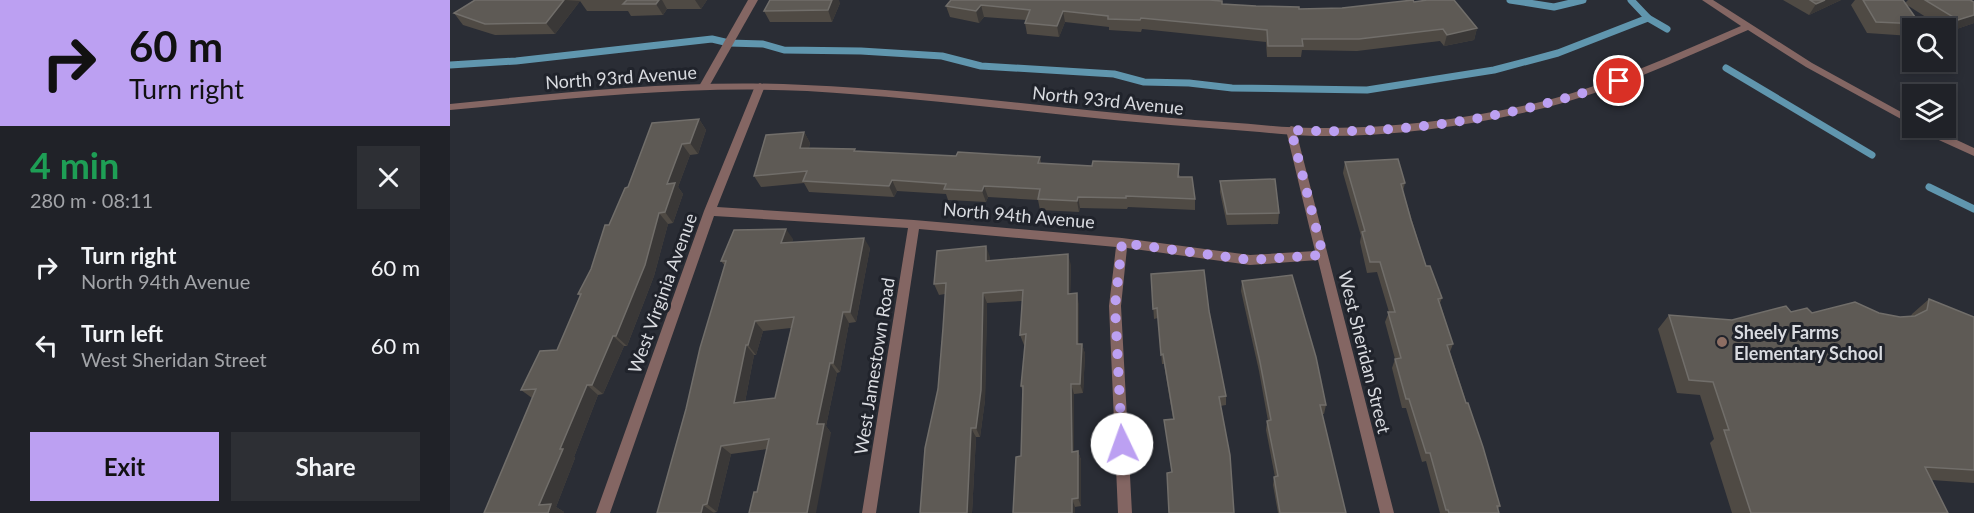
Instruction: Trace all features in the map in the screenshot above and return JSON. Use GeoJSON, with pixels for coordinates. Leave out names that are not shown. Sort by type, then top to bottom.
{"type":"FeatureCollection","features":[{"type":"Feature","properties":{"kind":"street"},"geometry":{"type":"LineString","coordinates":[[703,88],[753,0]]}},
{"type":"Feature","properties":{"kind":"street"},"geometry":{"type":"LineString","coordinates":[[1707,0],[1809,65],[1902,116]]}},
{"type":"Feature","properties":{"kind":"street","name":"North 93rd Avenue"},"geometry":{"type":"LineString","coordinates":[[450,107],[626,92],[760,86],[848,90],[1162,123],[1324,132],[1394,128],[1444,123],[1533,108],[1641,73],[1747,27]]}},
{"type":"Feature","properties":{"kind":"street","name":"West Virginia Avenue"},"geometry":{"type":"LineString","coordinates":[[603,513],[710,211],[760,86]]}},
{"type":"Feature","properties":{"kind":"street","name":"West Sheridan Street"},"geometry":{"type":"LineString","coordinates":[[1291,130],[1387,513]]}},
{"type":"Feature","properties":{"kind":"street"},"geometry":{"type":"LineString","coordinates":[[1944,138],[1974,152]]}},
{"type":"Feature","properties":{"kind":"street","name":"North 94th Avenue"},"geometry":{"type":"LineString","coordinates":[[710,211],[914,224],[1122,243],[1250,260],[1323,255]]}},
{"type":"Feature","properties":{"kind":"street","name":"West Jamestown Road"},"geometry":{"type":"LineString","coordinates":[[869,513],[914,224]]}},
{"type":"Feature","properties":{"kind":"street"},"geometry":{"type":"LineString","coordinates":[[1122,243],[1115,306],[1125,513]]}},
{"type":"Feature","properties":{"kind":"building"},"geometry":{"type":"Polygon","coordinates":[[[475,0],[564,0],[546,23],[485,24],[454,13],[475,0]]]}},
{"type":"Feature","properties":{"kind":"building"},"geometry":{"type":"Polygon","coordinates":[[[627,0],[659,0],[656,4],[623,4],[627,0]]]}},
{"type":"Feature","properties":{"kind":"building"},"geometry":{"type":"Polygon","coordinates":[[[770,0],[832,0],[828,10],[764,11],[770,0]]]}},
{"type":"Feature","properties":{"kind":"building"},"geometry":{"type":"Polygon","coordinates":[[[951,0],[1209,0],[1222,1],[1222,4],[1299,7],[1299,9],[1342,8],[1413,0],[1414,2],[1454,0],[1477,28],[1447,35],[1443,29],[1359,39],[1302,39],[1303,46],[1268,46],[1267,30],[1141,18],[1140,20],[1108,19],[1108,16],[1063,11],[1057,26],[1025,23],[1030,10],[981,5],[976,11],[946,6],[951,0]]]}},
{"type":"Feature","properties":{"kind":"building"},"geometry":{"type":"Polygon","coordinates":[[[1810,0],[1825,0],[1816,4],[1810,0]]]}},
{"type":"Feature","properties":{"kind":"building"},"geometry":{"type":"Polygon","coordinates":[[[1863,0],[1903,0],[1916,18],[1902,18],[1902,23],[1876,22],[1863,0]]]}},
{"type":"Feature","properties":{"kind":"building"},"geometry":{"type":"Polygon","coordinates":[[[1925,0],[1970,0],[1974,2],[1974,15],[1958,20],[1925,0]]]}},
{"type":"Feature","properties":{"kind":"building"},"geometry":{"type":"Polygon","coordinates":[[[699,119],[690,143],[682,144],[667,184],[675,183],[665,212],[659,213],[645,265],[616,336],[613,336],[592,385],[587,385],[560,449],[563,449],[539,505],[551,504],[548,513],[484,513],[536,389],[521,390],[540,351],[557,350],[581,294],[578,294],[591,269],[605,225],[609,225],[625,188],[628,187],[652,123],[699,119]]]}},
{"type":"Feature","properties":{"kind":"building"},"geometry":{"type":"Polygon","coordinates":[[[804,132],[800,148],[855,149],[854,151],[956,156],[958,152],[1040,157],[1038,163],[1092,166],[1093,161],[1179,164],[1178,177],[1192,177],[1195,199],[1126,196],[1126,198],[1078,197],[1077,201],[1038,199],[1040,189],[984,186],[982,191],[944,189],[946,184],[892,180],[889,186],[803,181],[807,171],[754,176],[766,135],[804,132]]]}},
{"type":"Feature","properties":{"kind":"building"},"geometry":{"type":"Polygon","coordinates":[[[1398,159],[1405,183],[1401,184],[1411,220],[1426,266],[1430,266],[1442,298],[1438,299],[1453,344],[1447,345],[1483,447],[1500,506],[1497,506],[1499,513],[1449,513],[1446,510],[1430,453],[1426,453],[1409,399],[1406,399],[1395,359],[1401,358],[1388,312],[1395,312],[1380,262],[1370,262],[1362,232],[1365,231],[1345,162],[1398,159]]]}},
{"type":"Feature","properties":{"kind":"building"},"geometry":{"type":"Polygon","coordinates":[[[1275,179],[1279,213],[1227,214],[1220,181],[1275,179]]]}},
{"type":"Feature","properties":{"kind":"building"},"geometry":{"type":"Polygon","coordinates":[[[786,229],[781,243],[864,238],[850,312],[843,312],[817,424],[824,424],[807,513],[749,513],[754,492],[757,492],[769,439],[721,446],[707,504],[703,505],[701,513],[657,513],[686,409],[700,348],[726,261],[721,261],[734,230],[786,229]],[[794,317],[755,321],[748,345],[746,345],[734,403],[775,398],[794,317]]]}},
{"type":"Feature","properties":{"kind":"building"},"geometry":{"type":"Polygon","coordinates":[[[986,246],[986,261],[1068,254],[1068,294],[1077,293],[1077,344],[1082,344],[1080,384],[1071,384],[1072,452],[1078,451],[1078,498],[1072,499],[1072,513],[1013,513],[1016,457],[1021,456],[1023,386],[1021,386],[1026,334],[1020,335],[1023,290],[983,293],[981,390],[976,428],[971,428],[967,513],[920,513],[925,448],[938,389],[946,283],[934,284],[937,251],[986,246]]]}},
{"type":"Feature","properties":{"kind":"building"},"geometry":{"type":"Polygon","coordinates":[[[1204,270],[1209,311],[1226,396],[1219,397],[1230,455],[1234,513],[1169,513],[1167,473],[1172,472],[1164,420],[1174,419],[1163,354],[1161,355],[1157,308],[1153,309],[1151,274],[1204,270]]]}},
{"type":"Feature","properties":{"kind":"building"},"geometry":{"type":"Polygon","coordinates":[[[1292,275],[1316,357],[1326,405],[1320,405],[1346,513],[1280,513],[1274,477],[1278,476],[1267,421],[1271,420],[1242,281],[1292,275]]]}},
{"type":"Feature","properties":{"kind":"building"},"geometry":{"type":"Polygon","coordinates":[[[1929,299],[1974,317],[1974,470],[1925,467],[1948,513],[1751,513],[1724,430],[1729,430],[1713,382],[1689,380],[1669,315],[1732,320],[1786,306],[1791,312],[1807,308],[1812,313],[1855,302],[1879,313],[1900,317],[1915,316],[1927,310],[1929,299]]]}},
{"type":"Feature","properties":{"kind":"waterway"},"geometry":{"type":"LineString","coordinates":[[1510,0],[1554,7],[1583,0]]}},
{"type":"Feature","properties":{"kind":"waterway"},"geometry":{"type":"LineString","coordinates":[[1631,0],[1648,18]]}},
{"type":"Feature","properties":{"kind":"waterway"},"geometry":{"type":"LineString","coordinates":[[450,65],[516,61],[712,39],[729,43],[763,44],[784,50],[861,51],[942,56],[981,66],[1114,74],[1144,82],[1189,83],[1232,88],[1367,90],[1494,70],[1558,53],[1648,18]]}},
{"type":"Feature","properties":{"kind":"waterway"},"geometry":{"type":"LineString","coordinates":[[1648,18],[1667,29]]}},
{"type":"Feature","properties":{"kind":"waterway"},"geometry":{"type":"LineString","coordinates":[[1726,68],[1872,155]]}},
{"type":"Feature","properties":{"kind":"waterway"},"geometry":{"type":"LineString","coordinates":[[1929,187],[1974,209]]}},
{"type":"Feature","properties":{"kind":"place","name":"Sheely Farms Elementary School"},"geometry":{"type":"Point","coordinates":[1722,342]}},
{"type":"Feature","properties":{"kind":"route"},"geometry":{"type":"LineString","coordinates":[[1122,444],[1115,306],[1122,243],[1250,260],[1323,255],[1291,130],[1324,132],[1444,123],[1533,108],[1619,81]]}}]}
